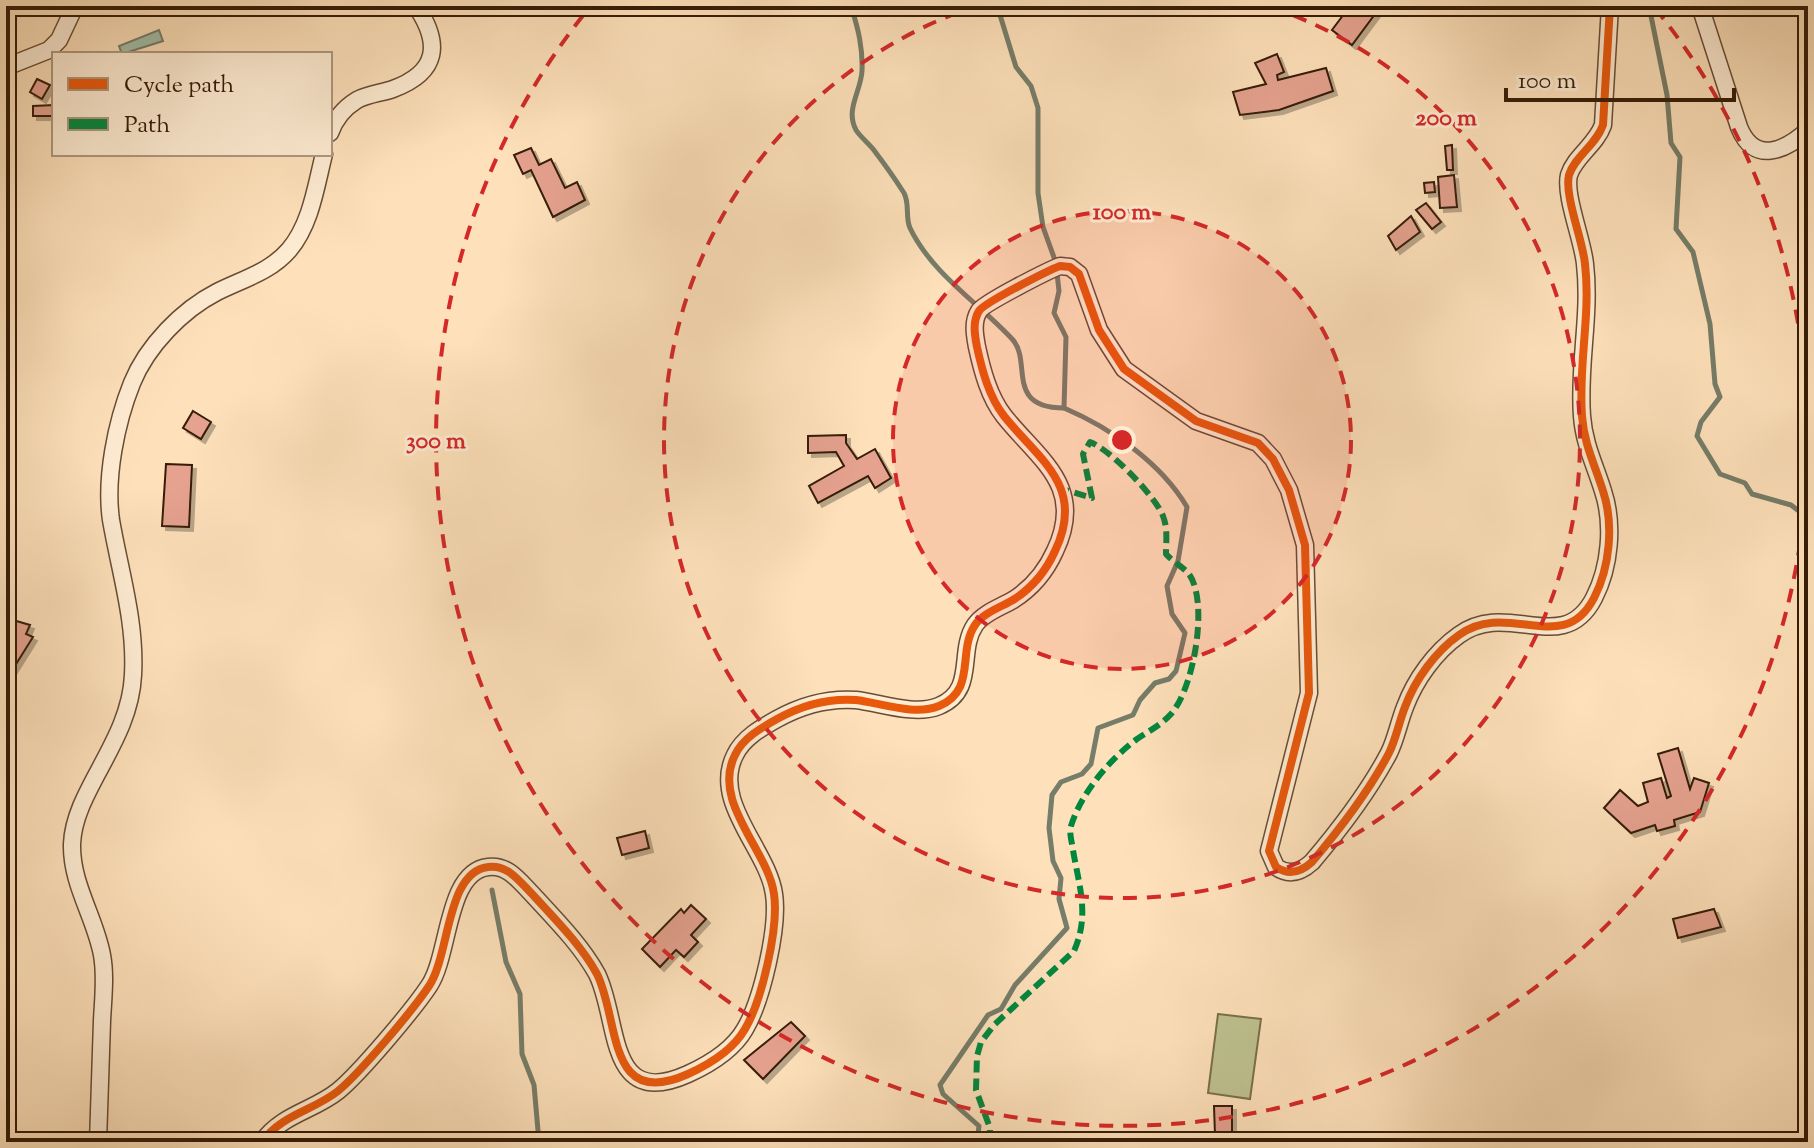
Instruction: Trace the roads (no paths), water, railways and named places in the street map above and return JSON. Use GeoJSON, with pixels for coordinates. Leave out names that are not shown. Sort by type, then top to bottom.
{"type":"FeatureCollection","features":[{"type":"Feature","properties":{"kind":"street"},"geometry":{"type":"LineString","coordinates":[[6,67],[49,50],[59,40],[75,6]]}},
{"type":"Feature","properties":{"kind":"street"},"geometry":{"type":"LineString","coordinates":[[332,129],[342,111],[356,100],[404,85],[424,70],[432,54],[432,37],[416,6]]}},
{"type":"Feature","properties":{"kind":"street"},"geometry":{"type":"LineString","coordinates":[[262,1142],[278,1123],[344,1085],[425,991],[445,948],[461,885],[484,867],[496,867],[513,875],[589,961],[609,1004],[617,1052],[631,1074],[653,1083],[669,1081],[705,1065],[737,1041],[758,997],[775,904],[767,872],[735,803],[730,781],[735,755],[763,727],[818,702],[846,700],[922,709],[940,706],[956,693],[965,677],[969,641],[976,625],[1023,593],[1045,570],[1061,535],[1062,489],[1048,465],[995,402],[981,361],[975,321],[983,306],[1060,266],[1070,267],[1079,274],[1103,339],[1124,369],[1162,400],[1196,421],[1258,443],[1273,459],[1289,490],[1305,545],[1309,693],[1269,851],[1273,863],[1280,870],[1290,873],[1307,866],[1382,764],[1413,689],[1445,646],[1472,626],[1487,621],[1506,620],[1545,628],[1562,626],[1586,609],[1598,589],[1605,564],[1608,526],[1604,495],[1584,437],[1585,265],[1569,185],[1572,169],[1597,140],[1603,125],[1610,6]]}},
{"type":"Feature","properties":{"kind":"street"},"geometry":{"type":"LineString","coordinates":[[1700,6],[1739,127],[1748,144],[1764,151],[1780,150],[1808,130]]}},
{"type":"Feature","properties":{"kind":"street"},"geometry":{"type":"LineString","coordinates":[[98,1142],[104,970],[98,940],[77,878],[72,842],[79,814],[121,733],[133,676],[131,616],[110,501],[110,475],[125,405],[143,361],[178,321],[214,293],[262,273],[291,248],[306,221],[323,156]]}},
{"type":"Feature","properties":{"kind":"waterway"},"geometry":{"type":"LineString","coordinates":[[851,6],[860,38],[862,63],[852,115],[856,130],[904,193],[910,228],[919,245],[957,288],[1013,340],[1021,360],[1027,392],[1046,406],[1064,408]]}},
{"type":"Feature","properties":{"kind":"waterway"},"geometry":{"type":"LineString","coordinates":[[987,6],[1000,15],[1016,67],[1031,86],[1038,108],[1038,193],[1043,227],[1056,263]]}},
{"type":"Feature","properties":{"kind":"waterway"},"geometry":{"type":"LineString","coordinates":[[1649,6],[1667,95],[1671,143],[1680,157],[1676,229],[1693,252],[1710,324],[1715,384],[1720,397],[1701,422],[1697,436],[1720,474],[1745,483],[1752,494],[1791,505],[1808,518]]}},
{"type":"Feature","properties":{"kind":"waterway"},"geometry":{"type":"LineString","coordinates":[[977,1142],[979,1126],[943,1094],[940,1085],[988,1015],[1001,1009],[1015,985],[1067,928],[1059,899],[1061,878],[1053,861],[1049,828],[1052,795],[1061,782],[1082,774],[1091,764],[1098,728],[1133,715],[1140,700],[1155,683],[1169,679],[1176,671],[1185,633],[1172,614],[1167,586],[1178,561],[1187,507],[1163,476],[1133,448],[1064,408],[1066,337],[1054,313],[1059,291],[1057,273]]}},
{"type":"Feature","properties":{"kind":"waterway"},"geometry":{"type":"LineString","coordinates":[[492,890],[506,962],[520,994],[522,1054],[534,1085],[539,1142]]}}]}
